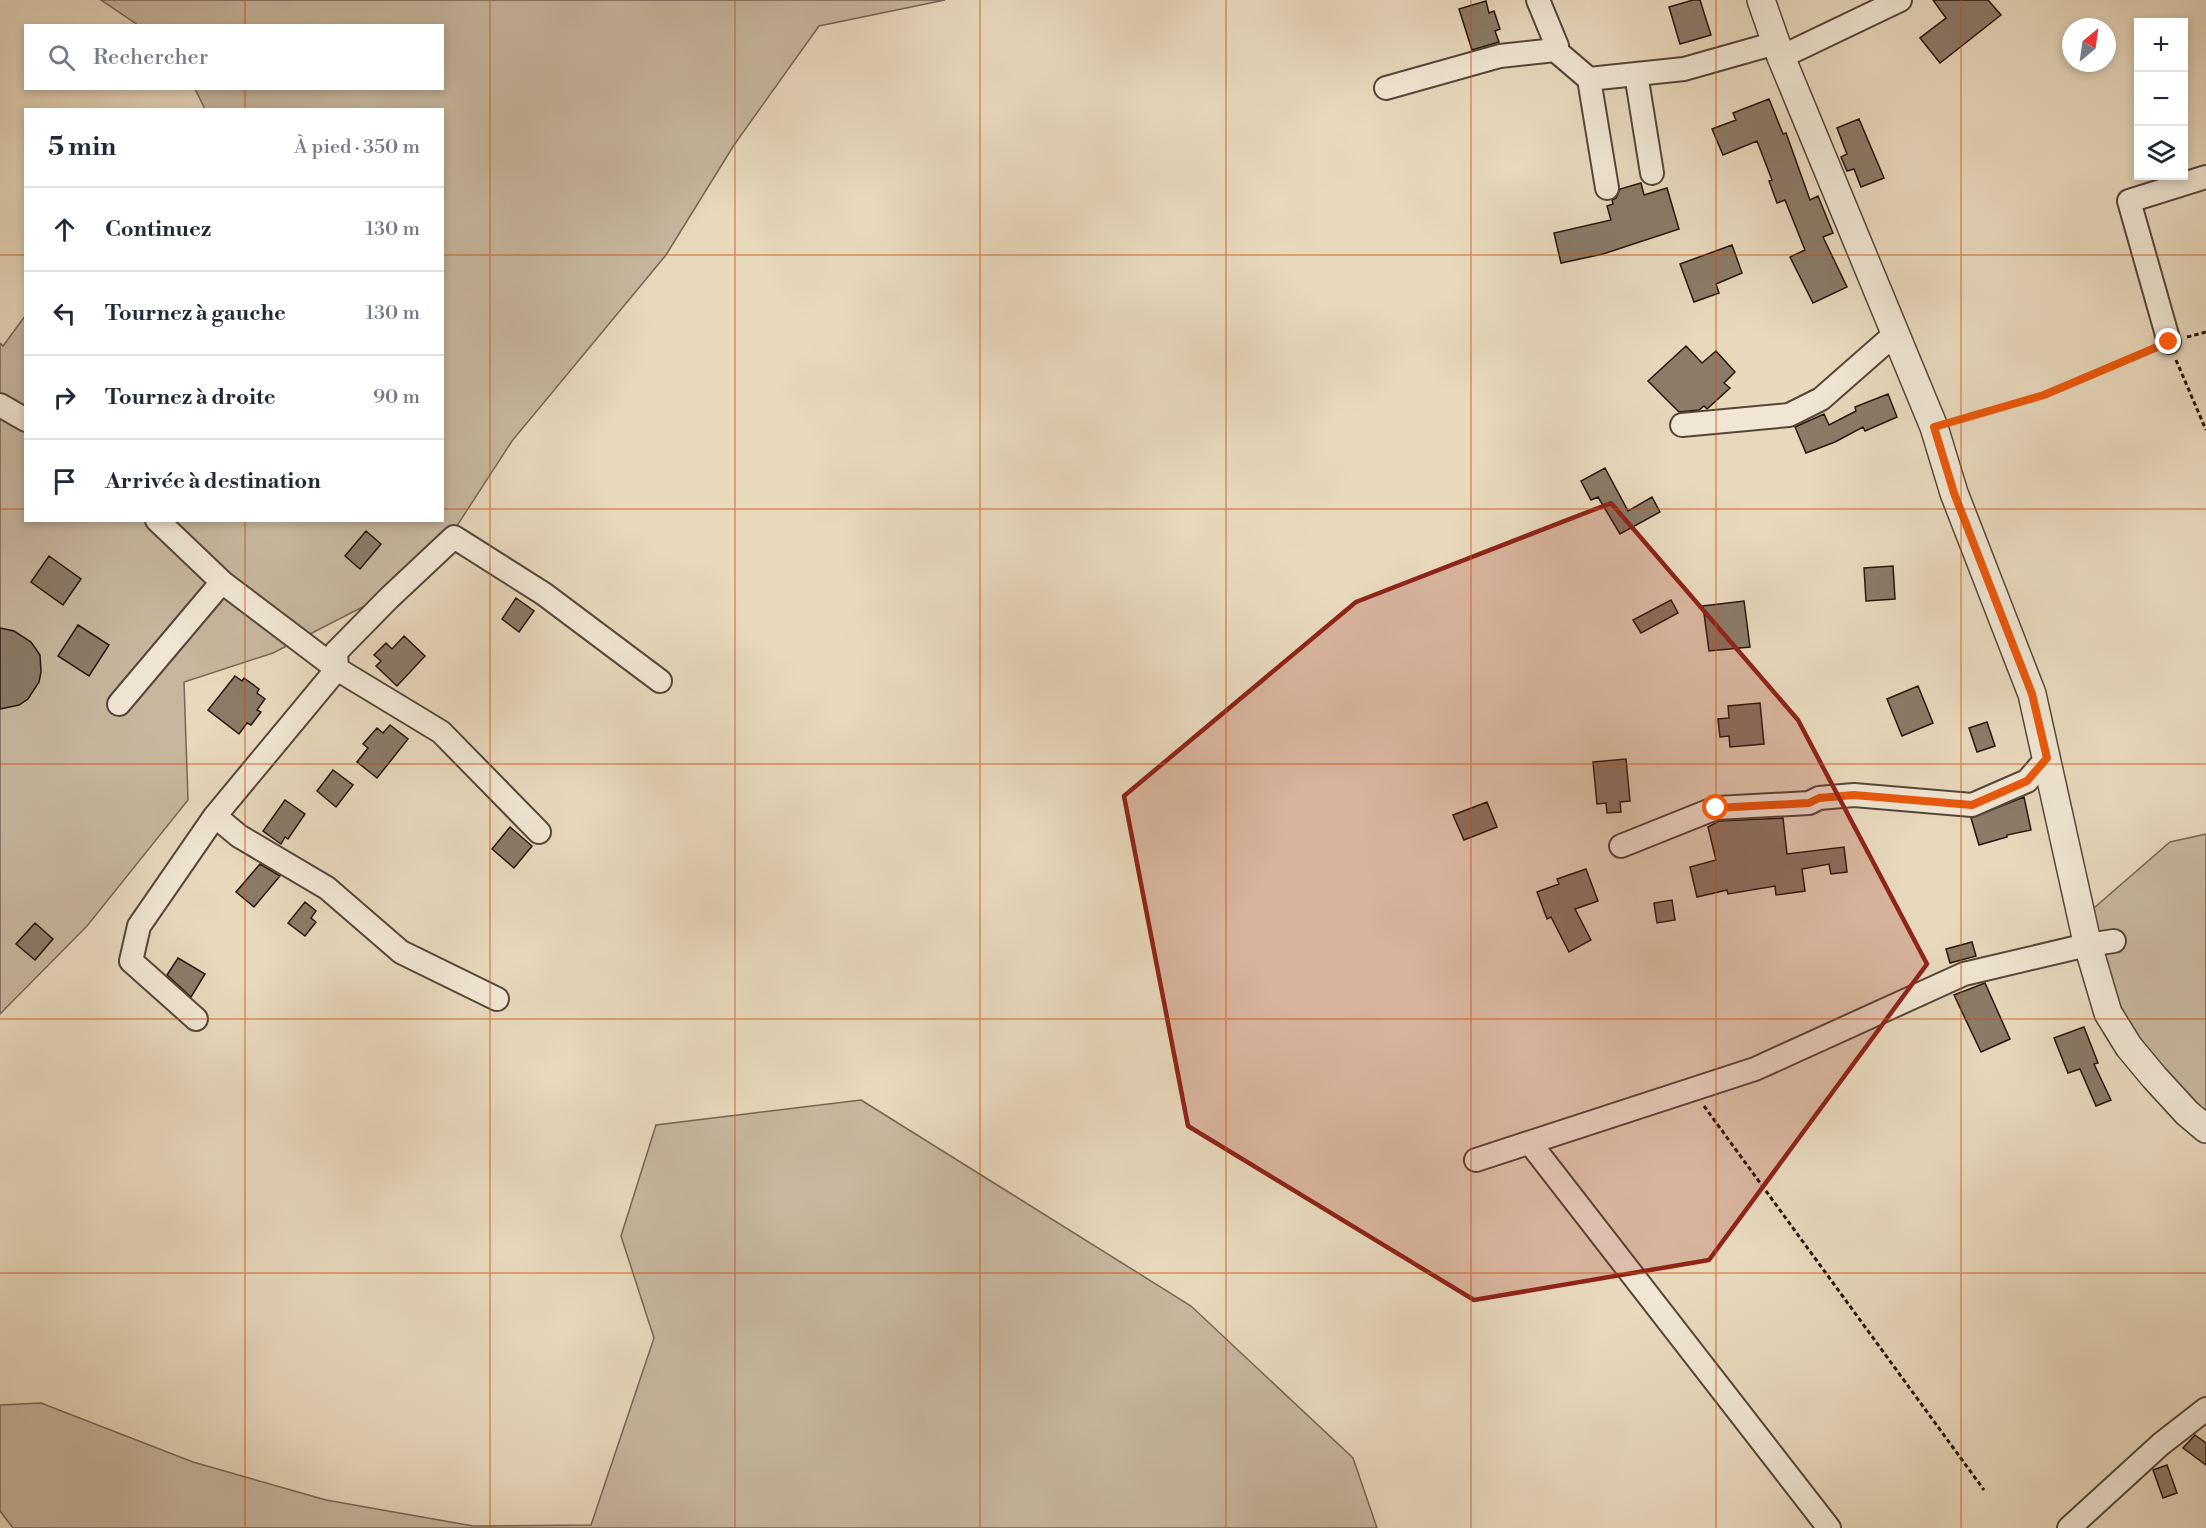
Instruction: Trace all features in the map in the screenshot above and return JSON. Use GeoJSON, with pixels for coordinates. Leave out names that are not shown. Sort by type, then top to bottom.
{"type":"FeatureCollection","features":[{"type":"Feature","properties":{"kind":"street"},"geometry":{"type":"LineString","coordinates":[[1538,0],[1557,46],[1555,50]]}},
{"type":"Feature","properties":{"kind":"street"},"geometry":{"type":"LineString","coordinates":[[1761,0],[1778,50],[1934,427],[1954,493],[2032,694],[2087,945],[2108,1013],[2119,1032],[2154,1077],[2187,1113],[2206,1129]]}},
{"type":"Feature","properties":{"kind":"street"},"geometry":{"type":"LineString","coordinates":[[1589,79],[1684,69],[1778,50],[1900,0]]}},
{"type":"Feature","properties":{"kind":"street"},"geometry":{"type":"LineString","coordinates":[[1386,88],[1500,56],[1555,50],[1589,79],[1607,188]]}},
{"type":"Feature","properties":{"kind":"street"},"geometry":{"type":"LineString","coordinates":[[1636,74],[1652,173]]}},
{"type":"Feature","properties":{"kind":"street"},"geometry":{"type":"LineString","coordinates":[[2169,342],[2129,201],[2206,177]]}},
{"type":"Feature","properties":{"kind":"street"},"geometry":{"type":"LineString","coordinates":[[1682,425],[1790,415],[1821,399],[1895,334]]}},
{"type":"Feature","properties":{"kind":"street"},"geometry":{"type":"LineString","coordinates":[[0,405],[24,419]]}},
{"type":"Feature","properties":{"kind":"street"},"geometry":{"type":"LineString","coordinates":[[159,522],[222,582],[337,669],[441,732],[539,832]]}},
{"type":"Feature","properties":{"kind":"street"},"geometry":{"type":"LineString","coordinates":[[196,1018],[131,961],[139,926],[215,816],[337,669],[336,652],[454,537],[544,594],[660,681]]}},
{"type":"Feature","properties":{"kind":"street"},"geometry":{"type":"LineString","coordinates":[[119,704],[222,582]]}},
{"type":"Feature","properties":{"kind":"street"},"geometry":{"type":"LineString","coordinates":[[1621,846],[1716,808],[1809,803],[1819,798],[1854,795],[1972,805],[2027,781],[2047,758]]}},
{"type":"Feature","properties":{"kind":"street"},"geometry":{"type":"LineString","coordinates":[[215,816],[238,836],[327,888],[401,952],[497,999]]}},
{"type":"Feature","properties":{"kind":"street"},"geometry":{"type":"LineString","coordinates":[[1476,1160],[1755,1069],[1964,974],[2087,945],[2114,941]]}},
{"type":"Feature","properties":{"kind":"street"},"geometry":{"type":"LineString","coordinates":[[1530,1143],[1829,1528]]}},
{"type":"Feature","properties":{"kind":"street"},"geometry":{"type":"LineString","coordinates":[[2069,1528],[2161,1444],[2206,1409]]}},
{"type":"Feature","properties":{"kind":"path"},"geometry":{"type":"LineString","coordinates":[[1934,427],[2044,395],[2169,342],[2206,332]]}},
{"type":"Feature","properties":{"kind":"path"},"geometry":{"type":"LineString","coordinates":[[2169,342],[2206,430]]}},
{"type":"Feature","properties":{"kind":"path"},"geometry":{"type":"LineString","coordinates":[[1692,1090],[1984,1490]]}},
{"type":"Feature","properties":{"kind":"highlighted area"},"geometry":{"type":"Polygon","coordinates":[[[1611,503],[1798,720],[1927,964],[1709,1260],[1474,1300],[1188,1126],[1124,796],[1356,602],[1611,503]]]}},
{"type":"Feature","properties":{"kind":"shaded area"},"geometry":{"type":"Polygon","coordinates":[[[101,0],[945,0],[819,26],[734,145],[666,255],[512,441],[425,575],[273,653],[184,682],[188,800],[87,926],[0,1014],[0,343],[3,346],[24,317],[24,522],[444,522],[444,108],[204,108],[196,90],[444,90],[444,24],[137,24],[101,0]]]}},
{"type":"Feature","properties":{"kind":"shaded area"},"geometry":{"type":"Polygon","coordinates":[[[2206,834],[2206,1133],[2139,1067],[2079,921],[2170,842],[2206,834]]]}},
{"type":"Feature","properties":{"kind":"shaded area"},"geometry":{"type":"Polygon","coordinates":[[[861,1100],[1191,1306],[1353,1458],[1377,1528],[13,1528],[0,1511],[0,1405],[41,1403],[193,1462],[326,1500],[473,1526],[591,1525],[654,1338],[621,1236],[656,1125],[861,1100]]]}},
{"type":"Feature","properties":{"kind":"building"},"geometry":{"type":"Polygon","coordinates":[[[1700,0],[1711,35],[1680,44],[1669,7],[1700,0]]]}},
{"type":"Feature","properties":{"kind":"building"},"geometry":{"type":"Polygon","coordinates":[[[1933,0],[1988,0],[2001,15],[1940,63],[1920,38],[1946,18],[1933,0]]]}},
{"type":"Feature","properties":{"kind":"building"},"geometry":{"type":"Polygon","coordinates":[[[1486,1],[1489,13],[1494,11],[1500,29],[1495,31],[1499,42],[1472,50],[1459,9],[1486,1]]]}},
{"type":"Feature","properties":{"kind":"building"},"geometry":{"type":"Polygon","coordinates":[[[1769,99],[1783,134],[1786,133],[1810,200],[1818,196],[1833,233],[1823,237],[1847,287],[1813,303],[1790,257],[1805,250],[1785,200],[1777,203],[1769,181],[1772,180],[1757,141],[1723,155],[1712,129],[1736,120],[1733,113],[1769,99]]]}},
{"type":"Feature","properties":{"kind":"building"},"geometry":{"type":"Polygon","coordinates":[[[1859,119],[1884,178],[1861,187],[1854,169],[1847,171],[1841,157],[1847,154],[1837,128],[1859,119]]]}},
{"type":"Feature","properties":{"kind":"building"},"geometry":{"type":"Polygon","coordinates":[[[1641,183],[1644,195],[1667,188],[1679,229],[1603,254],[1561,263],[1554,233],[1611,220],[1607,206],[1613,204],[1612,200],[1616,198],[1620,189],[1641,183]]]}},
{"type":"Feature","properties":{"kind":"building"},"geometry":{"type":"Polygon","coordinates":[[[1732,245],[1742,273],[1716,284],[1719,293],[1694,302],[1680,264],[1732,245]]]}},
{"type":"Feature","properties":{"kind":"building"},"geometry":{"type":"Polygon","coordinates":[[[1686,346],[1702,363],[1716,351],[1735,372],[1724,383],[1730,388],[1707,409],[1704,406],[1699,410],[1679,412],[1648,381],[1686,346]]]}},
{"type":"Feature","properties":{"kind":"building"},"geometry":{"type":"Polygon","coordinates":[[[1888,394],[1897,417],[1865,431],[1863,427],[1835,442],[1806,453],[1795,427],[1824,414],[1829,425],[1856,411],[1855,407],[1888,394]]]}},
{"type":"Feature","properties":{"kind":"building"},"geometry":{"type":"Polygon","coordinates":[[[1605,468],[1628,511],[1652,497],[1660,512],[1620,534],[1598,497],[1591,500],[1581,481],[1605,468]]]}},
{"type":"Feature","properties":{"kind":"building"},"geometry":{"type":"Polygon","coordinates":[[[366,531],[381,544],[360,569],[345,556],[366,531]]]}},
{"type":"Feature","properties":{"kind":"building"},"geometry":{"type":"Polygon","coordinates":[[[49,556],[81,579],[63,605],[31,582],[49,556]]]}},
{"type":"Feature","properties":{"kind":"building"},"geometry":{"type":"Polygon","coordinates":[[[1893,566],[1895,599],[1866,601],[1864,568],[1893,566]]]}},
{"type":"Feature","properties":{"kind":"building"},"geometry":{"type":"Polygon","coordinates":[[[516,598],[534,611],[519,632],[502,619],[516,598]]]}},
{"type":"Feature","properties":{"kind":"building"},"geometry":{"type":"Polygon","coordinates":[[[1671,600],[1678,613],[1641,633],[1633,620],[1671,600]]]}},
{"type":"Feature","properties":{"kind":"building"},"geometry":{"type":"Polygon","coordinates":[[[1744,601],[1750,647],[1709,651],[1703,606],[1744,601]]]}},
{"type":"Feature","properties":{"kind":"building"},"geometry":{"type":"Polygon","coordinates":[[[78,625],[109,645],[89,676],[58,656],[78,625]]]}},
{"type":"Feature","properties":{"kind":"building"},"geometry":{"type":"Polygon","coordinates":[[[0,628],[14,631],[31,642],[40,655],[41,672],[39,682],[28,699],[19,705],[0,709],[0,628]]]}},
{"type":"Feature","properties":{"kind":"building"},"geometry":{"type":"Polygon","coordinates":[[[404,636],[425,656],[397,686],[376,666],[381,661],[374,655],[386,643],[392,649],[404,636]]]}},
{"type":"Feature","properties":{"kind":"building"},"geometry":{"type":"Polygon","coordinates":[[[235,676],[242,681],[244,678],[259,689],[257,693],[265,699],[257,710],[261,712],[251,725],[247,723],[239,734],[208,710],[235,676]]]}},
{"type":"Feature","properties":{"kind":"building"},"geometry":{"type":"Polygon","coordinates":[[[1918,686],[1933,723],[1902,736],[1887,699],[1918,686]]]}},
{"type":"Feature","properties":{"kind":"building"},"geometry":{"type":"Polygon","coordinates":[[[1760,703],[1764,744],[1730,747],[1729,736],[1720,737],[1718,719],[1729,718],[1728,706],[1760,703]]]}},
{"type":"Feature","properties":{"kind":"building"},"geometry":{"type":"Polygon","coordinates":[[[1987,722],[1995,746],[1977,752],[1969,728],[1987,722]]]}},
{"type":"Feature","properties":{"kind":"building"},"geometry":{"type":"Polygon","coordinates":[[[390,725],[408,739],[377,778],[357,762],[368,748],[363,744],[377,728],[383,733],[390,725]]]}},
{"type":"Feature","properties":{"kind":"building"},"geometry":{"type":"Polygon","coordinates":[[[1626,759],[1630,801],[1620,802],[1621,812],[1607,813],[1606,803],[1597,804],[1593,762],[1626,759]]]}},
{"type":"Feature","properties":{"kind":"building"},"geometry":{"type":"Polygon","coordinates":[[[333,770],[353,785],[336,807],[317,791],[333,770]]]}},
{"type":"Feature","properties":{"kind":"building"},"geometry":{"type":"Polygon","coordinates":[[[2024,797],[2031,830],[2007,835],[2007,837],[1979,845],[1971,818],[2024,797]]]}},
{"type":"Feature","properties":{"kind":"building"},"geometry":{"type":"Polygon","coordinates":[[[285,800],[305,814],[288,839],[285,837],[281,844],[263,831],[285,800]]]}},
{"type":"Feature","properties":{"kind":"building"},"geometry":{"type":"Polygon","coordinates":[[[1487,802],[1497,827],[1464,840],[1453,815],[1487,802]]]}},
{"type":"Feature","properties":{"kind":"building"},"geometry":{"type":"Polygon","coordinates":[[[1783,818],[1787,854],[1844,847],[1847,872],[1831,874],[1829,864],[1802,869],[1805,891],[1776,895],[1775,886],[1728,894],[1727,890],[1697,897],[1690,867],[1716,860],[1708,827],[1719,821],[1783,818]]]}},
{"type":"Feature","properties":{"kind":"building"},"geometry":{"type":"Polygon","coordinates":[[[510,827],[532,846],[514,868],[492,849],[510,827]]]}},
{"type":"Feature","properties":{"kind":"building"},"geometry":{"type":"Polygon","coordinates":[[[260,864],[280,876],[254,907],[236,892],[260,864]]]}},
{"type":"Feature","properties":{"kind":"building"},"geometry":{"type":"Polygon","coordinates":[[[1586,869],[1598,901],[1575,909],[1591,940],[1569,952],[1551,917],[1547,919],[1537,892],[1559,884],[1557,879],[1586,869]]]}},
{"type":"Feature","properties":{"kind":"building"},"geometry":{"type":"Polygon","coordinates":[[[1672,900],[1675,920],[1657,923],[1654,903],[1672,900]]]}},
{"type":"Feature","properties":{"kind":"building"},"geometry":{"type":"Polygon","coordinates":[[[305,902],[316,911],[311,918],[316,922],[305,936],[288,923],[305,902]]]}},
{"type":"Feature","properties":{"kind":"building"},"geometry":{"type":"Polygon","coordinates":[[[35,923],[53,939],[35,960],[16,944],[35,923]]]}},
{"type":"Feature","properties":{"kind":"building"},"geometry":{"type":"Polygon","coordinates":[[[1972,942],[1976,956],[1950,963],[1946,949],[1972,942]]]}},
{"type":"Feature","properties":{"kind":"building"},"geometry":{"type":"Polygon","coordinates":[[[178,958],[205,974],[191,997],[167,975],[178,958]]]}},
{"type":"Feature","properties":{"kind":"building"},"geometry":{"type":"Polygon","coordinates":[[[1985,983],[2010,1039],[1981,1052],[1954,995],[1985,983]]]}},
{"type":"Feature","properties":{"kind":"building"},"geometry":{"type":"Polygon","coordinates":[[[2084,1027],[2098,1063],[2094,1064],[2111,1100],[2096,1106],[2080,1069],[2068,1073],[2054,1038],[2084,1027]]]}},
{"type":"Feature","properties":{"kind":"building"},"geometry":{"type":"Polygon","coordinates":[[[2195,1435],[2206,1443],[2206,1465],[2183,1448],[2195,1435]]]}},
{"type":"Feature","properties":{"kind":"building"},"geometry":{"type":"Polygon","coordinates":[[[2167,1465],[2177,1493],[2163,1498],[2153,1470],[2167,1465]]]}},
{"type":"Feature","properties":{"kind":"route"},"geometry":{"type":"LineString","coordinates":[[1716,808],[1809,803],[1819,798],[1854,795],[1972,805],[2027,781],[2047,758],[2032,694],[1954,493],[1934,427],[2044,395],[2169,342]]}}]}
